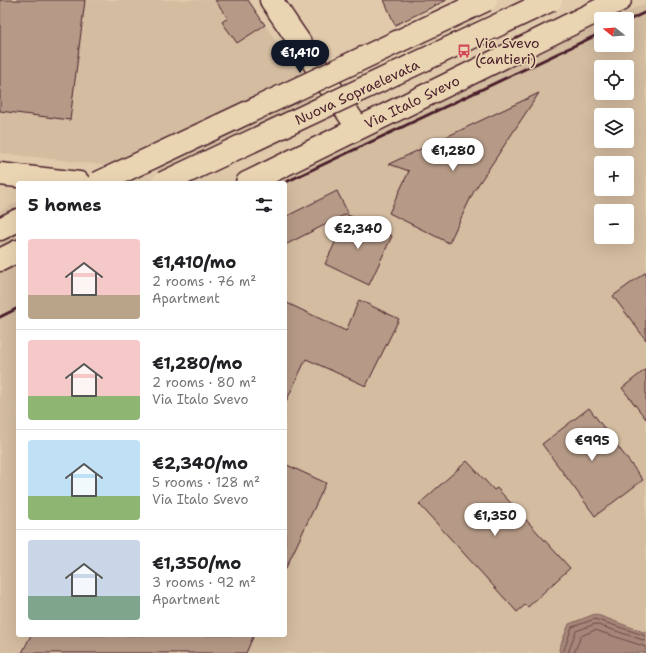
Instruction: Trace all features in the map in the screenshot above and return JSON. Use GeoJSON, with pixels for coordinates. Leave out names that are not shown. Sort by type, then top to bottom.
{"type":"FeatureCollection","features":[{"type":"Feature","properties":{"kind":"main road"},"geometry":{"type":"LineString","coordinates":[[271,0],[358,128]]}},
{"type":"Feature","properties":{"kind":"main road","name":"Nuova Sopraelevata"},"geometry":{"type":"LineString","coordinates":[[102,181],[486,0]]}},
{"type":"Feature","properties":{"kind":"main road","name":"Nuova Sopraelevata"},"geometry":{"type":"LineString","coordinates":[[167,181],[551,0]]}},
{"type":"Feature","properties":{"kind":"main road","name":"Via Italo Svevo"},"geometry":{"type":"LineString","coordinates":[[251,181],[620,0]]}},
{"type":"Feature","properties":{"kind":"main road"},"geometry":{"type":"LineString","coordinates":[[0,174],[61,181]]}},
{"type":"Feature","properties":{"kind":"main road"},"geometry":{"type":"LineString","coordinates":[[0,229],[16,221]]}},
{"type":"Feature","properties":{"kind":"main road"},"geometry":{"type":"LineString","coordinates":[[0,260],[16,252]]}},
{"type":"Feature","properties":{"kind":"shaded area"},"geometry":{"type":"Polygon","coordinates":[[[0,0],[248,0],[323,111],[174,170],[147,170],[0,153],[0,0]]]}},
{"type":"Feature","properties":{"kind":"shaded area"},"geometry":{"type":"Polygon","coordinates":[[[646,3],[646,653],[0,653],[0,211],[16,203],[16,637],[287,637],[287,181],[265,181],[443,96],[594,27],[594,52],[634,52],[634,12],[627,12],[646,3]]]}},
{"type":"Feature","properties":{"kind":"water"},"geometry":{"type":"Polygon","coordinates":[[[595,614],[646,633],[646,653],[560,653],[559,649],[569,624],[595,614]]]}},
{"type":"Feature","properties":{"kind":"building"},"geometry":{"type":"Polygon","coordinates":[[[0,0],[85,0],[70,120],[0,111],[0,0]]]}},
{"type":"Feature","properties":{"kind":"building"},"geometry":{"type":"Polygon","coordinates":[[[215,0],[248,0],[265,25],[237,43],[222,22],[228,18],[215,0]]]}},
{"type":"Feature","properties":{"kind":"building"},"geometry":{"type":"Polygon","coordinates":[[[384,0],[447,0],[395,25],[384,0]]]}},
{"type":"Feature","properties":{"kind":"building"},"geometry":{"type":"Polygon","coordinates":[[[539,93],[474,191],[449,243],[389,213],[409,171],[389,164],[539,93]]]}},
{"type":"Feature","properties":{"kind":"building"},"geometry":{"type":"Polygon","coordinates":[[[337,191],[348,213],[287,244],[287,216],[337,191]]]}},
{"type":"Feature","properties":{"kind":"building"},"geometry":{"type":"Polygon","coordinates":[[[348,215],[392,236],[369,285],[325,264],[348,215]]]}},
{"type":"Feature","properties":{"kind":"building"},"geometry":{"type":"Polygon","coordinates":[[[646,272],[646,340],[613,296],[646,272]]]}},
{"type":"Feature","properties":{"kind":"building"},"geometry":{"type":"Polygon","coordinates":[[[359,300],[399,319],[366,386],[306,359],[287,400],[287,303],[346,331],[359,300]]]}},
{"type":"Feature","properties":{"kind":"building"},"geometry":{"type":"Polygon","coordinates":[[[646,369],[646,419],[622,388],[646,369]]]}},
{"type":"Feature","properties":{"kind":"building"},"geometry":{"type":"Polygon","coordinates":[[[589,408],[643,480],[595,516],[542,444],[589,408]]]}},
{"type":"Feature","properties":{"kind":"building"},"geometry":{"type":"Polygon","coordinates":[[[467,461],[494,490],[497,488],[570,568],[528,607],[525,605],[517,612],[419,504],[467,461]]]}},
{"type":"Feature","properties":{"kind":"building"},"geometry":{"type":"Polygon","coordinates":[[[287,465],[326,483],[287,566],[287,465]]]}},
{"type":"Feature","properties":{"kind":"building"},"geometry":{"type":"Polygon","coordinates":[[[30,637],[253,637],[246,653],[22,653],[30,637]]]}},
{"type":"Feature","properties":{"kind":"railway"},"geometry":{"type":"LineString","coordinates":[[634,18],[646,12]]}},
{"type":"Feature","properties":{"kind":"railway"},"geometry":{"type":"LineString","coordinates":[[287,182],[594,36]]}},
{"type":"Feature","properties":{"kind":"railway"},"geometry":{"type":"LineString","coordinates":[[0,317],[16,309]]}},
{"type":"Feature","properties":{"kind":"place","name":"Via Svevo (cantieri)"},"geometry":{"type":"Point","coordinates":[464,51]}}]}
